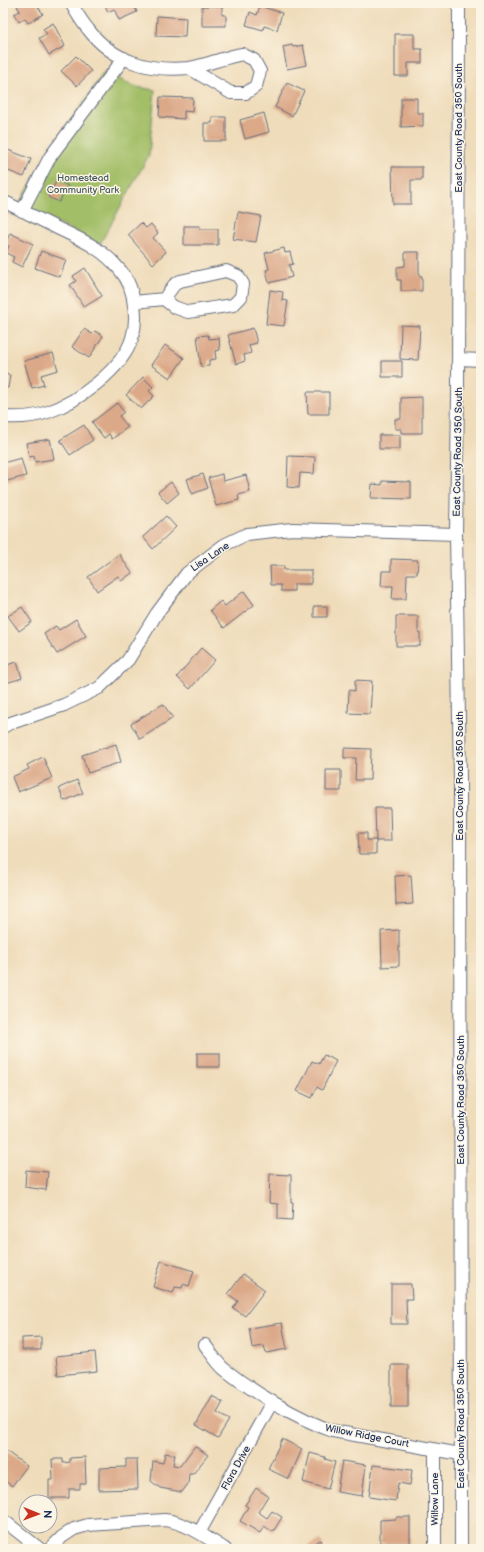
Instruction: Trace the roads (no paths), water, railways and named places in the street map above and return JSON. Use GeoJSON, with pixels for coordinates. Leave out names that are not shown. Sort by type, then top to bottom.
{"type":"FeatureCollection","features":[{"type":"Feature","properties":{"kind":"street"},"geometry":{"type":"LineString","coordinates":[[71,3],[87,29],[102,45],[115,54],[146,66],[189,68],[242,54],[254,60],[260,71],[256,86],[246,93],[231,93],[189,68]]}},
{"type":"Feature","properties":{"kind":"street","name":"East County Road 350 South"},"geometry":{"type":"LineString","coordinates":[[459,3],[456,534],[460,799],[461,1549]]}},
{"type":"Feature","properties":{"kind":"street"},"geometry":{"type":"LineString","coordinates":[[22,210],[50,157],[124,58]]}},
{"type":"Feature","properties":{"kind":"street"},"geometry":{"type":"LineString","coordinates":[[3,201],[94,246],[108,257],[121,271],[129,286],[134,302],[135,324],[132,339],[125,354],[116,367],[100,382],[65,405],[49,412],[36,415],[3,417]]}},
{"type":"Feature","properties":{"kind":"street"},"geometry":{"type":"LineString","coordinates":[[134,302],[164,299],[174,307],[188,312],[233,305],[241,297],[243,284],[238,276],[226,271],[180,281],[174,285],[164,299]]}},
{"type":"Feature","properties":{"kind":"street"},"geometry":{"type":"LineString","coordinates":[[458,359],[481,360]]}},
{"type":"Feature","properties":{"kind":"street","name":"Lisa Lane"},"geometry":{"type":"LineString","coordinates":[[3,727],[64,705],[99,688],[128,660],[157,613],[186,573],[224,546],[247,534],[292,528],[456,534]]}},
{"type":"Feature","properties":{"kind":"street","name":"Willow Ridge Court"},"geometry":{"type":"LineString","coordinates":[[205,1345],[223,1368],[272,1402],[321,1427],[333,1431],[460,1454]]}},
{"type":"Feature","properties":{"kind":"street","name":"Flora Drive"},"geometry":{"type":"LineString","coordinates":[[199,1533],[272,1402]]}},
{"type":"Feature","properties":{"kind":"street","name":"Willow Lane"},"geometry":{"type":"LineString","coordinates":[[435,1450],[435,1549]]}},
{"type":"Feature","properties":{"kind":"street"},"geometry":{"type":"LineString","coordinates":[[3,1520],[40,1549]]}},
{"type":"Feature","properties":{"kind":"street"},"geometry":{"type":"LineString","coordinates":[[50,1549],[62,1536],[74,1529],[88,1525],[165,1520],[181,1523],[225,1549]]}},
{"type":"Feature","properties":{"kind":"park label","name":"Homestead Community Park"},"geometry":{"type":"Point","coordinates":[83,184]}}]}
